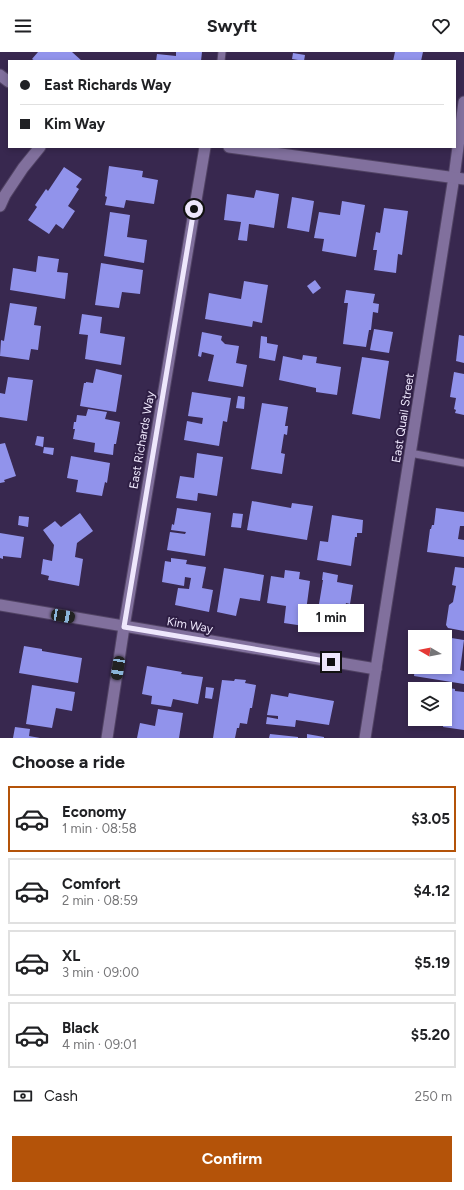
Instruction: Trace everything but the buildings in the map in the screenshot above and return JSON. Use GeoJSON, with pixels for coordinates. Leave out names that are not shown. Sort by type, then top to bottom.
{"type":"FeatureCollection","features":[{"type":"Feature","properties":{"kind":"street"},"geometry":{"type":"LineString","coordinates":[[0,75],[8,81]]}},
{"type":"Feature","properties":{"kind":"street","name":"East Quail Street"},"geometry":{"type":"LineString","coordinates":[[365,738],[410,453],[459,178],[464,102]]}},
{"type":"Feature","properties":{"kind":"street"},"geometry":{"type":"LineString","coordinates":[[0,206],[5,195],[23,168],[39,148]]}},
{"type":"Feature","properties":{"kind":"street","name":"East Richards Way"},"geometry":{"type":"LineString","coordinates":[[107,738],[124,627],[205,148]]}},
{"type":"Feature","properties":{"kind":"street"},"geometry":{"type":"LineString","coordinates":[[236,148],[459,178]]}},
{"type":"Feature","properties":{"kind":"street","name":"Kim Way"},"geometry":{"type":"LineString","coordinates":[[0,605],[376,669]]}},
{"type":"Feature","properties":{"kind":"lane"},"geometry":{"type":"LineString","coordinates":[[410,453],[464,463]]}},
{"type":"Feature","properties":{"kind":"route"},"geometry":{"type":"LineString","coordinates":[[194,209],[124,627],[331,662]]}}]}
